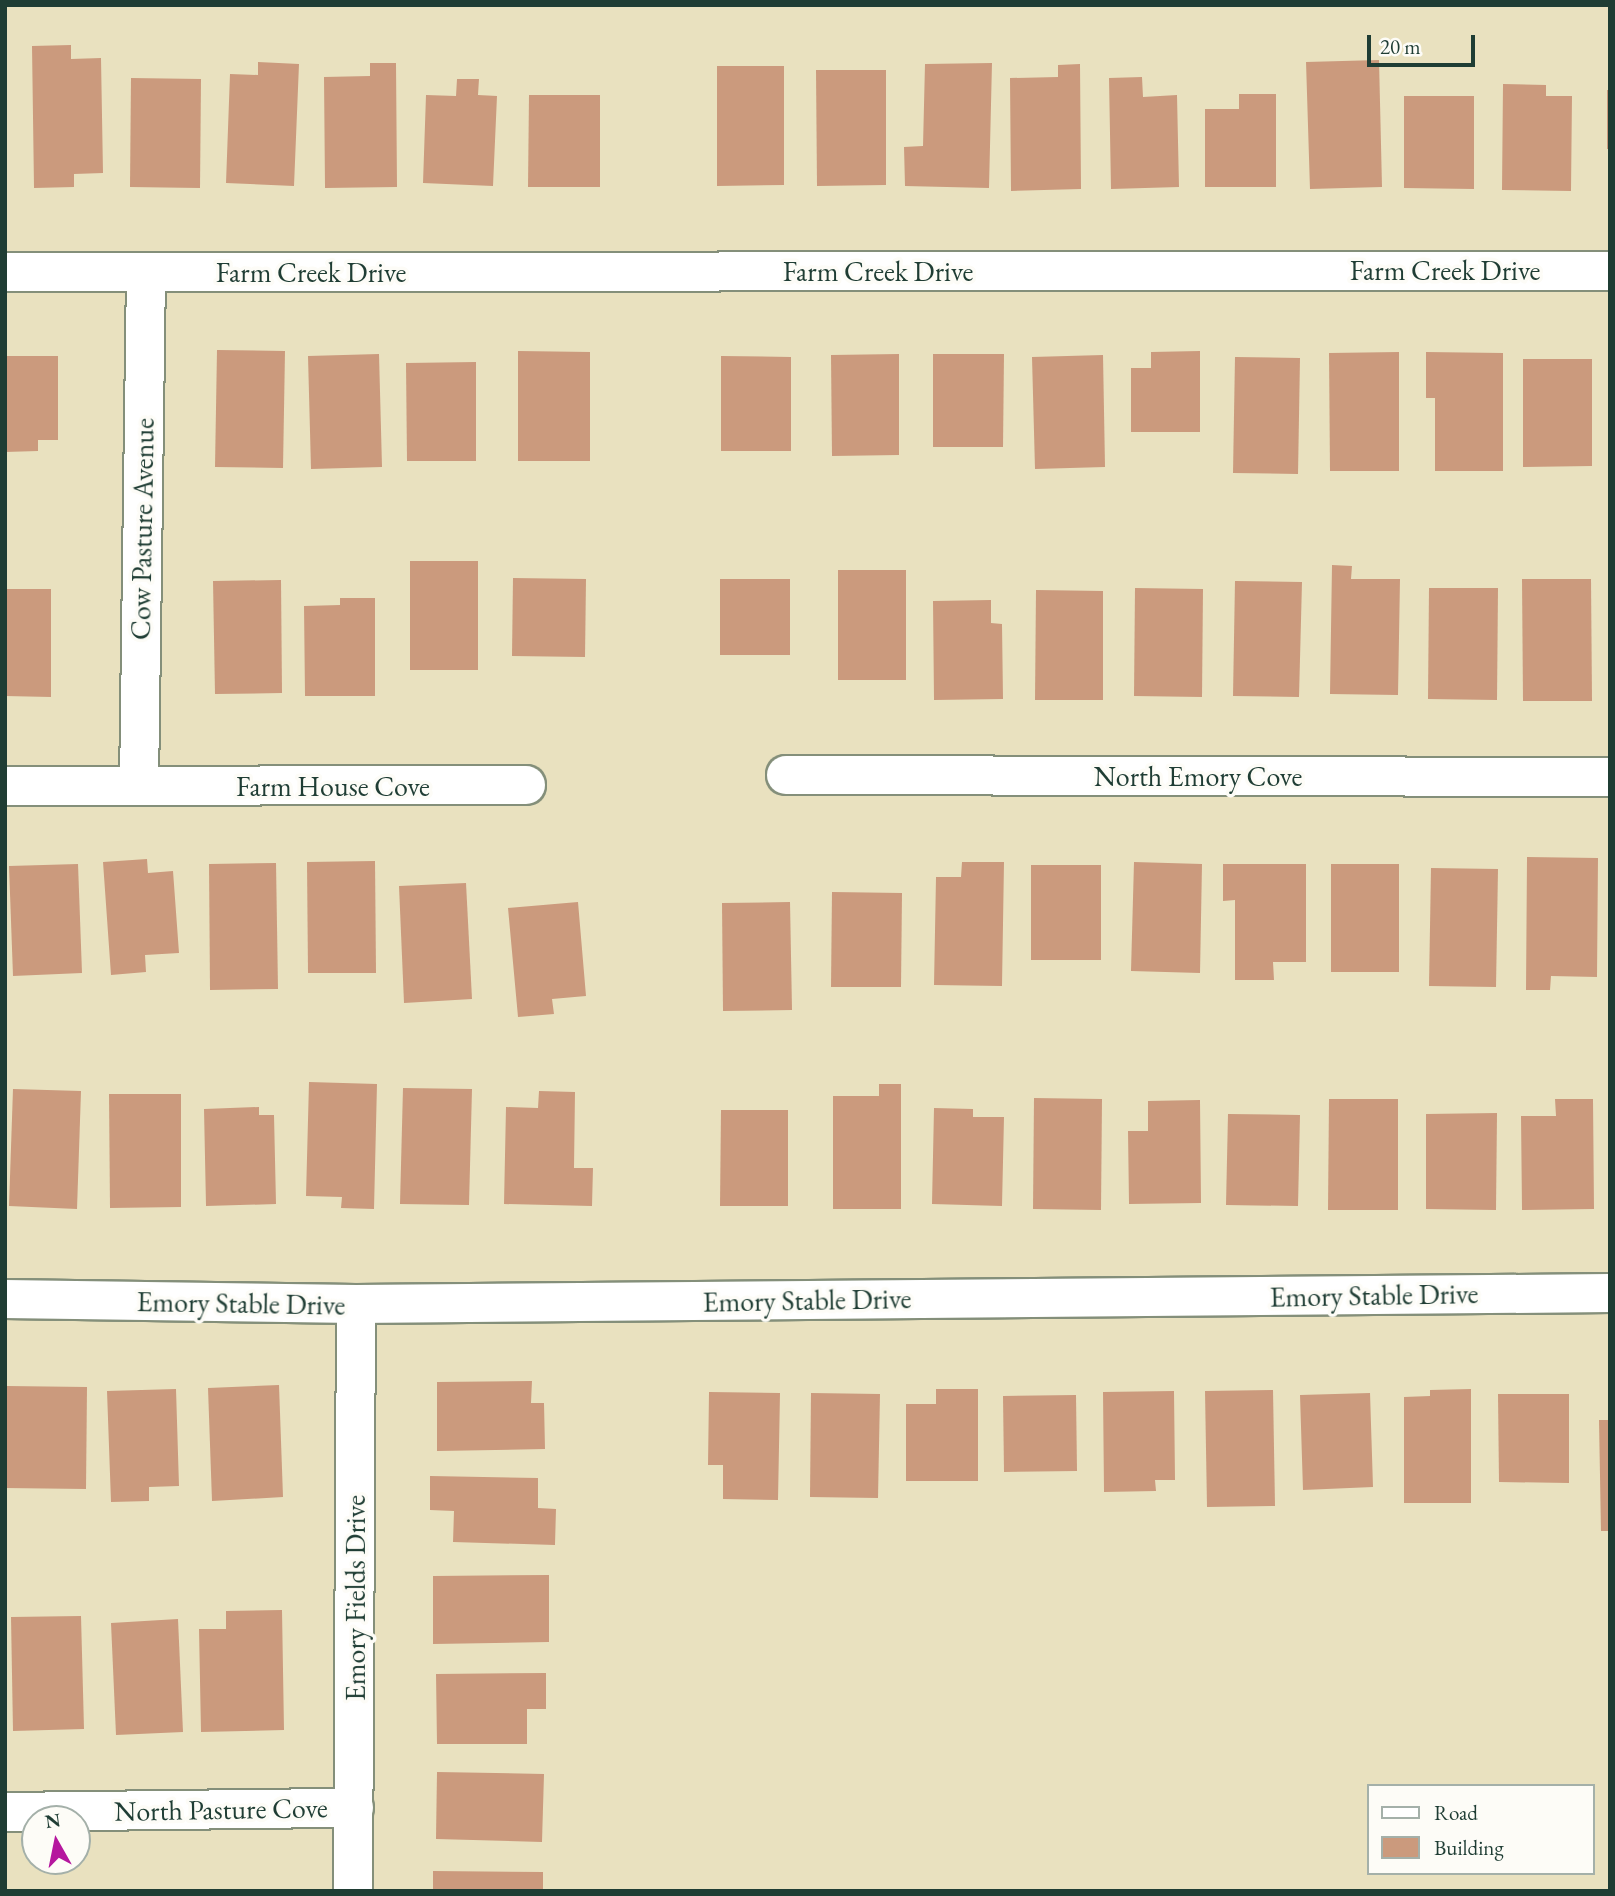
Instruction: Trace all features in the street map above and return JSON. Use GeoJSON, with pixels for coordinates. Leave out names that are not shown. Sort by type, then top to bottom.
{"type":"FeatureCollection","features":[{"type":"Feature","properties":{"kind":"street","name":"Farm Creek Drive"},"geometry":{"type":"LineString","coordinates":[[5,272],[1610,271]]}},
{"type":"Feature","properties":{"kind":"street","name":"Cow Pasture Avenue"},"geometry":{"type":"LineString","coordinates":[[139,786],[146,272]]}},
{"type":"Feature","properties":{"kind":"street","name":"North Emory Cove"},"geometry":{"type":"LineString","coordinates":[[786,775],[1610,777]]}},
{"type":"Feature","properties":{"kind":"street","name":"Farm House Cove"},"geometry":{"type":"LineString","coordinates":[[5,786],[526,785]]}},
{"type":"Feature","properties":{"kind":"street","name":"Emory Stable Drive"},"geometry":{"type":"LineString","coordinates":[[5,1299],[356,1304],[1610,1293]]}},
{"type":"Feature","properties":{"kind":"street","name":"Emory Fields Drive"},"geometry":{"type":"LineString","coordinates":[[353,1891],[356,1304]]}},
{"type":"Feature","properties":{"kind":"street","name":"North Pasture Cove"},"geometry":{"type":"LineString","coordinates":[[5,1812],[354,1808]]}},
{"type":"Feature","properties":{"kind":"building"},"geometry":{"type":"Polygon","coordinates":[[[71,45],[71,59],[101,58],[103,173],[74,174],[74,187],[34,188],[32,46],[71,45]]]}},
{"type":"Feature","properties":{"kind":"building"},"geometry":{"type":"Polygon","coordinates":[[[1379,60],[1382,187],[1310,189],[1306,62],[1379,60]]]}},
{"type":"Feature","properties":{"kind":"building"},"geometry":{"type":"Polygon","coordinates":[[[258,62],[299,64],[294,186],[226,183],[230,74],[258,75],[258,62]]]}},
{"type":"Feature","properties":{"kind":"building"},"geometry":{"type":"Polygon","coordinates":[[[370,63],[396,63],[397,187],[325,188],[324,77],[370,76],[370,63]]]}},
{"type":"Feature","properties":{"kind":"building"},"geometry":{"type":"Polygon","coordinates":[[[992,63],[989,188],[905,186],[904,147],[923,146],[925,64],[992,63]]]}},
{"type":"Feature","properties":{"kind":"building"},"geometry":{"type":"Polygon","coordinates":[[[1080,64],[1081,189],[1011,191],[1010,78],[1058,77],[1058,65],[1080,64]]]}},
{"type":"Feature","properties":{"kind":"building"},"geometry":{"type":"Polygon","coordinates":[[[717,66],[784,66],[784,185],[717,186],[717,66]]]}},
{"type":"Feature","properties":{"kind":"building"},"geometry":{"type":"Polygon","coordinates":[[[816,70],[886,70],[886,185],[817,186],[816,70]]]}},
{"type":"Feature","properties":{"kind":"building"},"geometry":{"type":"Polygon","coordinates":[[[1142,77],[1143,97],[1177,95],[1179,187],[1111,189],[1109,78],[1142,77]]]}},
{"type":"Feature","properties":{"kind":"building"},"geometry":{"type":"Polygon","coordinates":[[[131,78],[201,79],[200,188],[130,187],[131,78]]]}},
{"type":"Feature","properties":{"kind":"building"},"geometry":{"type":"Polygon","coordinates":[[[457,79],[479,79],[478,95],[497,96],[493,186],[423,183],[426,95],[456,96],[457,79]]]}},
{"type":"Feature","properties":{"kind":"building"},"geometry":{"type":"Polygon","coordinates":[[[1503,84],[1546,85],[1546,96],[1572,96],[1571,191],[1502,190],[1503,84]]]}},
{"type":"Feature","properties":{"kind":"building"},"geometry":{"type":"Polygon","coordinates":[[[1607,90],[1610,90],[1610,149],[1607,149],[1607,90]]]}},
{"type":"Feature","properties":{"kind":"building"},"geometry":{"type":"Polygon","coordinates":[[[1239,94],[1276,94],[1276,187],[1205,187],[1205,109],[1239,109],[1239,94]]]}},
{"type":"Feature","properties":{"kind":"building"},"geometry":{"type":"Polygon","coordinates":[[[529,95],[600,95],[600,187],[528,187],[529,95]]]}},
{"type":"Feature","properties":{"kind":"building"},"geometry":{"type":"Polygon","coordinates":[[[1404,96],[1474,96],[1474,189],[1404,188],[1404,96]]]}},
{"type":"Feature","properties":{"kind":"building"},"geometry":{"type":"Polygon","coordinates":[[[217,350],[285,351],[283,468],[215,467],[217,350]]]}},
{"type":"Feature","properties":{"kind":"building"},"geometry":{"type":"Polygon","coordinates":[[[518,351],[590,352],[590,461],[518,461],[518,351]]]}},
{"type":"Feature","properties":{"kind":"building"},"geometry":{"type":"Polygon","coordinates":[[[1200,351],[1200,432],[1131,432],[1131,368],[1151,368],[1151,352],[1200,351]]]}},
{"type":"Feature","properties":{"kind":"building"},"geometry":{"type":"Polygon","coordinates":[[[1399,352],[1399,471],[1330,471],[1329,353],[1399,352]]]}},
{"type":"Feature","properties":{"kind":"building"},"geometry":{"type":"Polygon","coordinates":[[[1426,352],[1503,353],[1503,471],[1435,471],[1435,398],[1426,398],[1426,352]]]}},
{"type":"Feature","properties":{"kind":"building"},"geometry":{"type":"Polygon","coordinates":[[[379,354],[382,467],[311,469],[308,356],[379,354]]]}},
{"type":"Feature","properties":{"kind":"building"},"geometry":{"type":"Polygon","coordinates":[[[899,354],[899,455],[832,456],[831,355],[899,354]]]}},
{"type":"Feature","properties":{"kind":"building"},"geometry":{"type":"Polygon","coordinates":[[[933,354],[1004,354],[1003,447],[933,447],[933,354]]]}},
{"type":"Feature","properties":{"kind":"building"},"geometry":{"type":"Polygon","coordinates":[[[1103,355],[1105,467],[1035,469],[1032,357],[1103,355]]]}},
{"type":"Feature","properties":{"kind":"building"},"geometry":{"type":"Polygon","coordinates":[[[5,356],[58,356],[58,440],[38,440],[38,451],[5,452],[5,356]]]}},
{"type":"Feature","properties":{"kind":"building"},"geometry":{"type":"Polygon","coordinates":[[[721,356],[791,357],[791,451],[721,451],[721,356]]]}},
{"type":"Feature","properties":{"kind":"building"},"geometry":{"type":"Polygon","coordinates":[[[1235,357],[1300,358],[1298,474],[1233,473],[1235,357]]]}},
{"type":"Feature","properties":{"kind":"building"},"geometry":{"type":"Polygon","coordinates":[[[1523,359],[1592,359],[1592,466],[1523,467],[1523,359]]]}},
{"type":"Feature","properties":{"kind":"building"},"geometry":{"type":"Polygon","coordinates":[[[476,362],[476,461],[407,461],[406,363],[476,362]]]}},
{"type":"Feature","properties":{"kind":"building"},"geometry":{"type":"Polygon","coordinates":[[[410,561],[478,561],[478,670],[410,670],[410,561]]]}},
{"type":"Feature","properties":{"kind":"building"},"geometry":{"type":"Polygon","coordinates":[[[1332,565],[1352,566],[1351,579],[1400,579],[1398,695],[1330,694],[1332,565]]]}},
{"type":"Feature","properties":{"kind":"building"},"geometry":{"type":"Polygon","coordinates":[[[838,570],[906,570],[906,680],[838,680],[838,570]]]}},
{"type":"Feature","properties":{"kind":"building"},"geometry":{"type":"Polygon","coordinates":[[[513,578],[586,579],[585,657],[512,656],[513,578]]]}},
{"type":"Feature","properties":{"kind":"building"},"geometry":{"type":"Polygon","coordinates":[[[720,579],[790,579],[790,655],[720,655],[720,579]]]}},
{"type":"Feature","properties":{"kind":"building"},"geometry":{"type":"Polygon","coordinates":[[[1522,579],[1591,579],[1592,701],[1523,701],[1522,579]]]}},
{"type":"Feature","properties":{"kind":"building"},"geometry":{"type":"Polygon","coordinates":[[[281,580],[282,693],[215,694],[213,581],[281,580]]]}},
{"type":"Feature","properties":{"kind":"building"},"geometry":{"type":"Polygon","coordinates":[[[1235,581],[1302,582],[1299,697],[1233,696],[1235,581]]]}},
{"type":"Feature","properties":{"kind":"building"},"geometry":{"type":"Polygon","coordinates":[[[1135,588],[1203,589],[1202,697],[1134,696],[1135,588]]]}},
{"type":"Feature","properties":{"kind":"building"},"geometry":{"type":"Polygon","coordinates":[[[1429,588],[1498,588],[1497,700],[1428,699],[1429,588]]]}},
{"type":"Feature","properties":{"kind":"building"},"geometry":{"type":"Polygon","coordinates":[[[5,589],[51,589],[51,697],[5,696],[5,589]]]}},
{"type":"Feature","properties":{"kind":"building"},"geometry":{"type":"Polygon","coordinates":[[[1036,590],[1103,591],[1103,700],[1035,700],[1036,590]]]}},
{"type":"Feature","properties":{"kind":"building"},"geometry":{"type":"Polygon","coordinates":[[[340,598],[375,598],[375,696],[305,696],[304,606],[340,605],[340,598]]]}},
{"type":"Feature","properties":{"kind":"building"},"geometry":{"type":"Polygon","coordinates":[[[991,600],[991,623],[1002,624],[1003,699],[934,700],[933,601],[991,600]]]}},
{"type":"Feature","properties":{"kind":"building"},"geometry":{"type":"Polygon","coordinates":[[[1527,857],[1598,858],[1597,977],[1551,976],[1550,990],[1526,990],[1527,857]]]}},
{"type":"Feature","properties":{"kind":"building"},"geometry":{"type":"Polygon","coordinates":[[[147,859],[148,873],[173,871],[179,953],[145,955],[146,972],[111,975],[103,862],[147,859]]]}},
{"type":"Feature","properties":{"kind":"building"},"geometry":{"type":"Polygon","coordinates":[[[375,861],[376,973],[308,973],[307,862],[375,861]]]}},
{"type":"Feature","properties":{"kind":"building"},"geometry":{"type":"Polygon","coordinates":[[[962,862],[1004,862],[1002,986],[934,985],[936,877],[961,877],[962,862]]]}},
{"type":"Feature","properties":{"kind":"building"},"geometry":{"type":"Polygon","coordinates":[[[1134,862],[1202,864],[1200,973],[1131,971],[1134,862]]]}},
{"type":"Feature","properties":{"kind":"building"},"geometry":{"type":"Polygon","coordinates":[[[276,863],[278,989],[210,990],[209,864],[276,863]]]}},
{"type":"Feature","properties":{"kind":"building"},"geometry":{"type":"Polygon","coordinates":[[[78,864],[82,973],[13,976],[9,866],[78,864]]]}},
{"type":"Feature","properties":{"kind":"building"},"geometry":{"type":"Polygon","coordinates":[[[1223,864],[1306,864],[1306,962],[1273,962],[1274,980],[1235,980],[1235,900],[1223,901],[1223,864]]]}},
{"type":"Feature","properties":{"kind":"building"},"geometry":{"type":"Polygon","coordinates":[[[1331,864],[1399,864],[1399,972],[1331,972],[1331,864]]]}},
{"type":"Feature","properties":{"kind":"building"},"geometry":{"type":"Polygon","coordinates":[[[1031,865],[1101,865],[1101,960],[1031,960],[1031,865]]]}},
{"type":"Feature","properties":{"kind":"building"},"geometry":{"type":"Polygon","coordinates":[[[1431,868],[1498,869],[1496,987],[1429,986],[1431,868]]]}},
{"type":"Feature","properties":{"kind":"building"},"geometry":{"type":"Polygon","coordinates":[[[466,883],[472,999],[404,1003],[399,886],[466,883]]]}},
{"type":"Feature","properties":{"kind":"building"},"geometry":{"type":"Polygon","coordinates":[[[832,892],[902,893],[901,987],[831,987],[832,892]]]}},
{"type":"Feature","properties":{"kind":"building"},"geometry":{"type":"Polygon","coordinates":[[[578,902],[586,996],[552,999],[554,1014],[518,1017],[508,908],[578,902]]]}},
{"type":"Feature","properties":{"kind":"building"},"geometry":{"type":"Polygon","coordinates":[[[790,902],[792,1010],[723,1011],[722,903],[790,902]]]}},
{"type":"Feature","properties":{"kind":"building"},"geometry":{"type":"Polygon","coordinates":[[[309,1082],[377,1084],[374,1209],[341,1208],[342,1197],[306,1196],[309,1082]]]}},
{"type":"Feature","properties":{"kind":"building"},"geometry":{"type":"Polygon","coordinates":[[[879,1084],[901,1084],[901,1209],[833,1209],[833,1096],[879,1096],[879,1084]]]}},
{"type":"Feature","properties":{"kind":"building"},"geometry":{"type":"Polygon","coordinates":[[[403,1088],[472,1089],[469,1205],[400,1204],[403,1088]]]}},
{"type":"Feature","properties":{"kind":"building"},"geometry":{"type":"Polygon","coordinates":[[[13,1089],[81,1091],[77,1209],[9,1206],[13,1089]]]}},
{"type":"Feature","properties":{"kind":"building"},"geometry":{"type":"Polygon","coordinates":[[[539,1091],[575,1092],[574,1168],[593,1168],[592,1206],[504,1204],[506,1107],[538,1108],[539,1091]]]}},
{"type":"Feature","properties":{"kind":"building"},"geometry":{"type":"Polygon","coordinates":[[[109,1094],[181,1094],[181,1207],[110,1208],[109,1094]]]}},
{"type":"Feature","properties":{"kind":"building"},"geometry":{"type":"Polygon","coordinates":[[[1034,1098],[1102,1099],[1101,1210],[1033,1209],[1034,1098]]]}},
{"type":"Feature","properties":{"kind":"building"},"geometry":{"type":"Polygon","coordinates":[[[1329,1099],[1398,1099],[1398,1210],[1328,1210],[1329,1099]]]}},
{"type":"Feature","properties":{"kind":"building"},"geometry":{"type":"Polygon","coordinates":[[[1555,1099],[1593,1099],[1594,1209],[1522,1210],[1521,1116],[1556,1116],[1555,1099]]]}},
{"type":"Feature","properties":{"kind":"building"},"geometry":{"type":"Polygon","coordinates":[[[1200,1100],[1201,1203],[1129,1204],[1128,1131],[1148,1131],[1148,1101],[1200,1100]]]}},
{"type":"Feature","properties":{"kind":"building"},"geometry":{"type":"Polygon","coordinates":[[[259,1107],[259,1115],[274,1115],[276,1204],[206,1206],[204,1109],[259,1107]]]}},
{"type":"Feature","properties":{"kind":"building"},"geometry":{"type":"Polygon","coordinates":[[[934,1108],[973,1109],[973,1117],[1004,1117],[1002,1206],[932,1204],[934,1108]]]}},
{"type":"Feature","properties":{"kind":"building"},"geometry":{"type":"Polygon","coordinates":[[[721,1110],[788,1110],[788,1206],[720,1206],[721,1110]]]}},
{"type":"Feature","properties":{"kind":"building"},"geometry":{"type":"Polygon","coordinates":[[[1497,1113],[1496,1210],[1426,1209],[1426,1114],[1497,1113]]]}},
{"type":"Feature","properties":{"kind":"building"},"geometry":{"type":"Polygon","coordinates":[[[1228,1114],[1300,1115],[1298,1206],[1226,1205],[1228,1114]]]}},
{"type":"Feature","properties":{"kind":"building"},"geometry":{"type":"Polygon","coordinates":[[[532,1381],[531,1403],[544,1403],[545,1449],[437,1451],[437,1382],[532,1381]]]}},
{"type":"Feature","properties":{"kind":"building"},"geometry":{"type":"Polygon","coordinates":[[[279,1385],[283,1497],[212,1501],[208,1388],[279,1385]]]}},
{"type":"Feature","properties":{"kind":"building"},"geometry":{"type":"Polygon","coordinates":[[[7,1386],[87,1387],[86,1489],[5,1488],[7,1386]]]}},
{"type":"Feature","properties":{"kind":"building"},"geometry":{"type":"Polygon","coordinates":[[[176,1389],[179,1486],[149,1487],[149,1501],[111,1502],[107,1391],[176,1389]]]}},
{"type":"Feature","properties":{"kind":"building"},"geometry":{"type":"Polygon","coordinates":[[[936,1389],[978,1389],[978,1481],[906,1481],[906,1404],[936,1404],[936,1389]]]}},
{"type":"Feature","properties":{"kind":"building"},"geometry":{"type":"Polygon","coordinates":[[[1471,1389],[1471,1503],[1404,1503],[1404,1397],[1430,1396],[1430,1390],[1471,1389]]]}},
{"type":"Feature","properties":{"kind":"building"},"geometry":{"type":"Polygon","coordinates":[[[1273,1390],[1275,1506],[1207,1507],[1205,1391],[1273,1390]]]}},
{"type":"Feature","properties":{"kind":"building"},"geometry":{"type":"Polygon","coordinates":[[[1174,1391],[1175,1480],[1155,1480],[1156,1491],[1104,1492],[1103,1392],[1174,1391]]]}},
{"type":"Feature","properties":{"kind":"building"},"geometry":{"type":"Polygon","coordinates":[[[709,1392],[780,1393],[778,1500],[723,1499],[723,1465],[708,1465],[709,1392]]]}},
{"type":"Feature","properties":{"kind":"building"},"geometry":{"type":"Polygon","coordinates":[[[811,1393],[880,1394],[878,1498],[810,1497],[811,1393]]]}},
{"type":"Feature","properties":{"kind":"building"},"geometry":{"type":"Polygon","coordinates":[[[1370,1393],[1373,1487],[1303,1490],[1300,1395],[1370,1393]]]}},
{"type":"Feature","properties":{"kind":"building"},"geometry":{"type":"Polygon","coordinates":[[[1498,1394],[1569,1394],[1569,1483],[1499,1482],[1498,1394]]]}},
{"type":"Feature","properties":{"kind":"building"},"geometry":{"type":"Polygon","coordinates":[[[1076,1395],[1077,1471],[1004,1472],[1003,1396],[1076,1395]]]}},
{"type":"Feature","properties":{"kind":"building"},"geometry":{"type":"Polygon","coordinates":[[[1599,1420],[1610,1420],[1610,1531],[1601,1531],[1599,1420]]]}},
{"type":"Feature","properties":{"kind":"building"},"geometry":{"type":"Polygon","coordinates":[[[430,1476],[538,1478],[538,1508],[556,1509],[555,1545],[453,1542],[454,1511],[430,1510],[430,1476]]]}},
{"type":"Feature","properties":{"kind":"building"},"geometry":{"type":"Polygon","coordinates":[[[549,1575],[549,1642],[433,1644],[433,1576],[549,1575]]]}},
{"type":"Feature","properties":{"kind":"building"},"geometry":{"type":"Polygon","coordinates":[[[282,1610],[284,1730],[201,1732],[199,1629],[226,1629],[226,1611],[282,1610]]]}},
{"type":"Feature","properties":{"kind":"building"},"geometry":{"type":"Polygon","coordinates":[[[81,1616],[84,1729],[13,1731],[11,1617],[81,1616]]]}},
{"type":"Feature","properties":{"kind":"building"},"geometry":{"type":"Polygon","coordinates":[[[178,1619],[183,1732],[116,1735],[111,1623],[178,1619]]]}},
{"type":"Feature","properties":{"kind":"building"},"geometry":{"type":"Polygon","coordinates":[[[546,1673],[546,1709],[527,1709],[527,1744],[437,1744],[436,1674],[546,1673]]]}},
{"type":"Feature","properties":{"kind":"building"},"geometry":{"type":"Polygon","coordinates":[[[437,1772],[544,1774],[542,1842],[436,1839],[437,1772]]]}},
{"type":"Feature","properties":{"kind":"building"},"geometry":{"type":"Polygon","coordinates":[[[433,1871],[543,1872],[543,1891],[433,1891],[433,1871]]]}}]}
